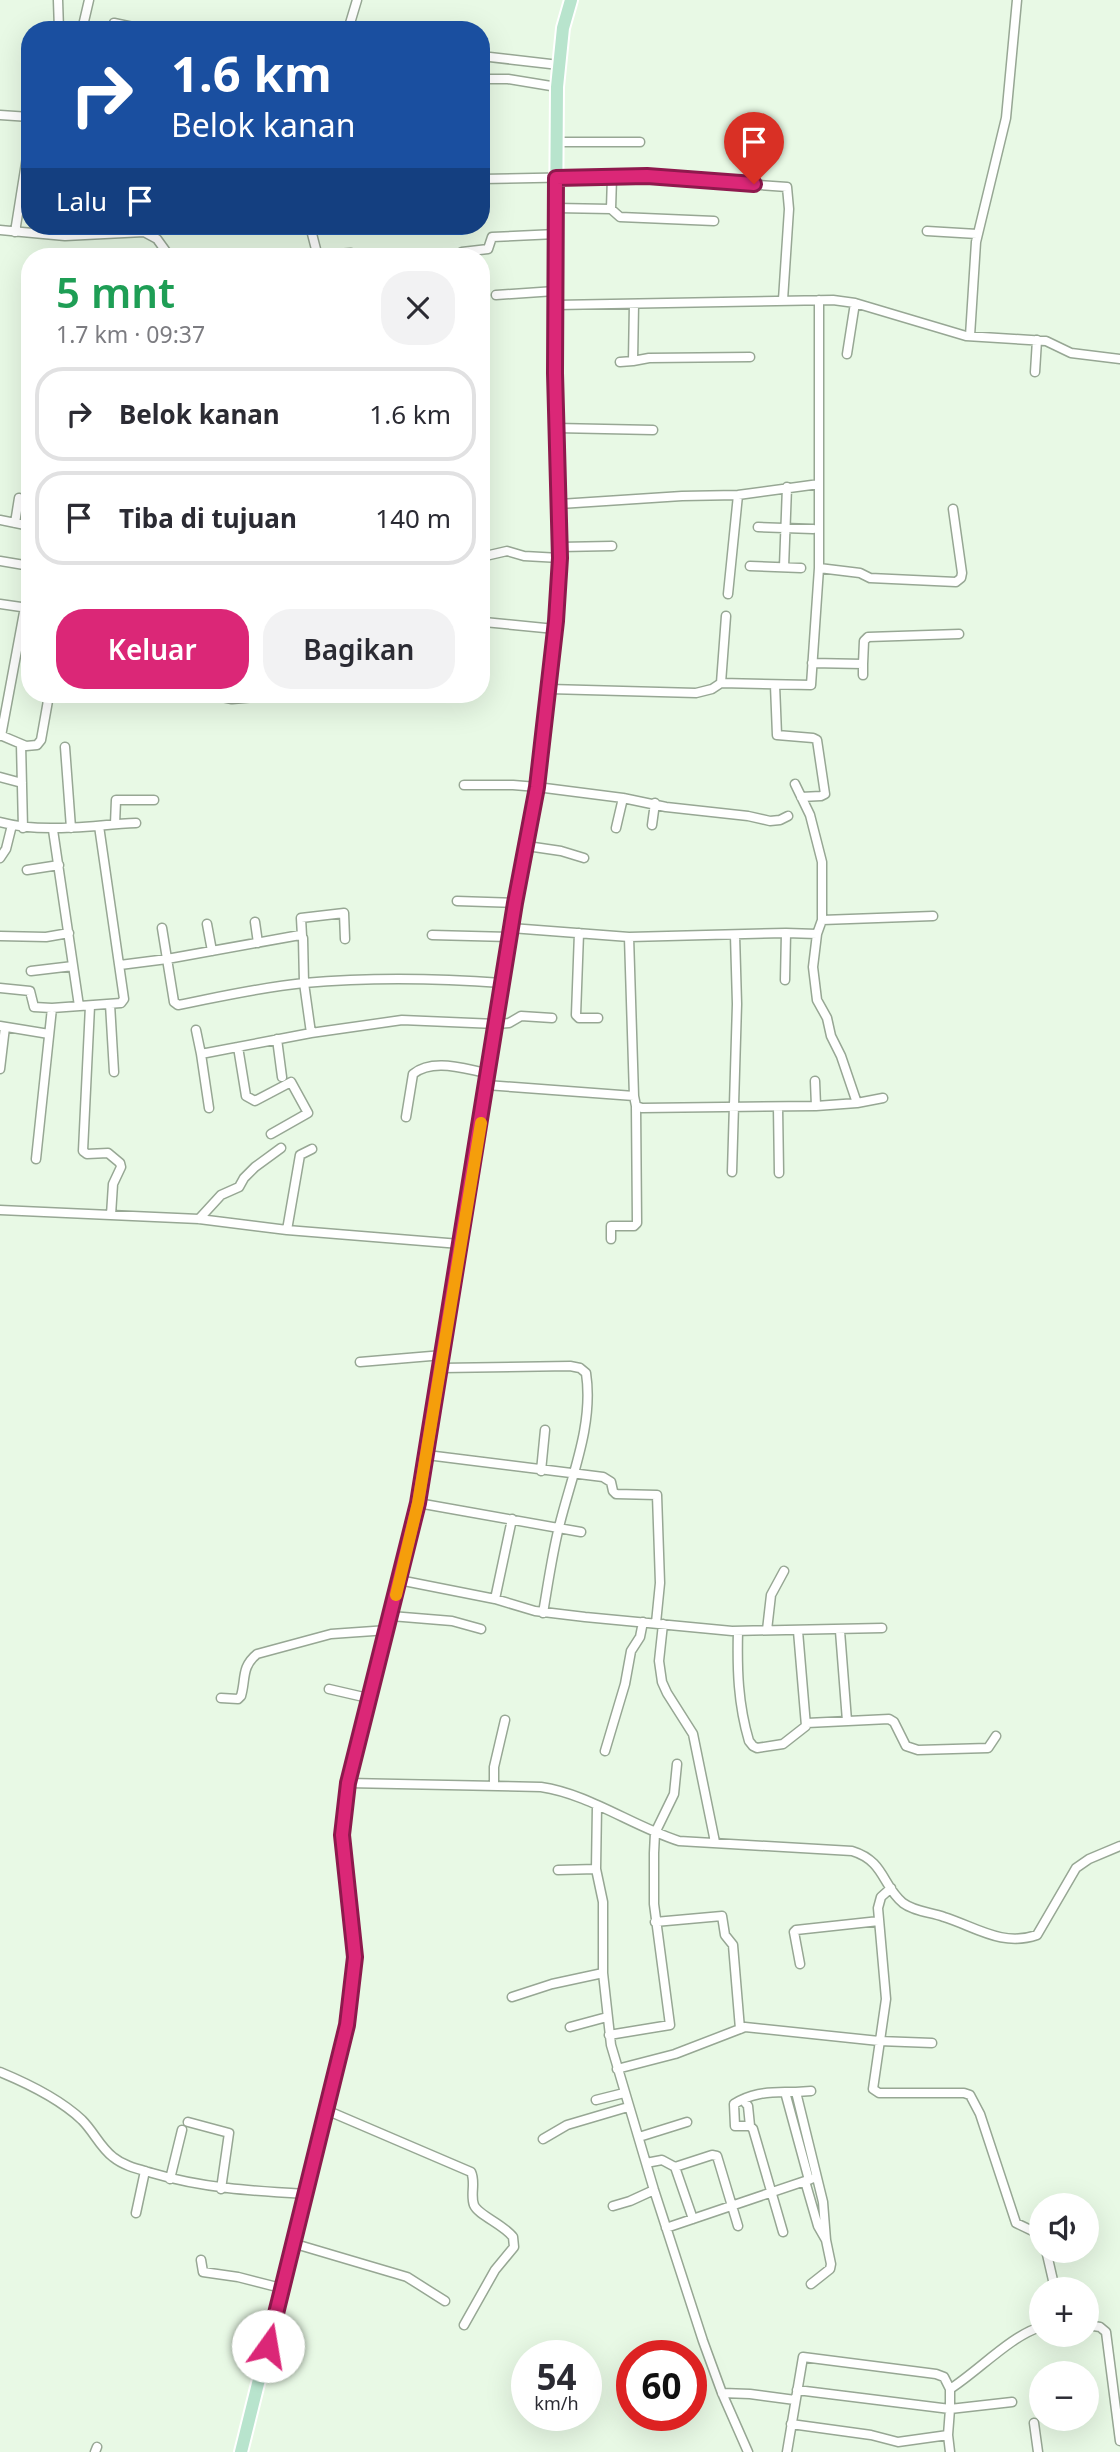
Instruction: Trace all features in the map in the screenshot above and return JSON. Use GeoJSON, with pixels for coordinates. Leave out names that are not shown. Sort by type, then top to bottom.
{"type":"FeatureCollection","features":[{"type":"Feature","properties":{"kind":"main road"},"geometry":{"type":"LineString","coordinates":[[242,2452],[347,2025],[355,1957],[342,1835],[348,1783],[418,1503],[515,903],[537,787],[555,629],[560,552],[556,428],[556,87],[562,28],[570,0]]}},
{"type":"Feature","properties":{"kind":"street"},"geometry":{"type":"LineString","coordinates":[[58,0],[59,21]]}},
{"type":"Feature","properties":{"kind":"street"},"geometry":{"type":"LineString","coordinates":[[84,21],[89,0]]}},
{"type":"Feature","properties":{"kind":"street"},"geometry":{"type":"LineString","coordinates":[[350,21],[356,0]]}},
{"type":"Feature","properties":{"kind":"street"},"geometry":{"type":"LineString","coordinates":[[970,336],[977,234],[1006,118],[1017,0]]}},
{"type":"Feature","properties":{"kind":"street"},"geometry":{"type":"LineString","coordinates":[[490,57],[559,65]]}},
{"type":"Feature","properties":{"kind":"street"},"geometry":{"type":"LineString","coordinates":[[490,79],[508,79],[556,87]]}},
{"type":"Feature","properties":{"kind":"street"},"geometry":{"type":"LineString","coordinates":[[0,115],[21,116]]}},
{"type":"Feature","properties":{"kind":"street"},"geometry":{"type":"LineString","coordinates":[[556,142],[640,142]]}},
{"type":"Feature","properties":{"kind":"street"},"geometry":{"type":"LineString","coordinates":[[490,179],[647,176],[787,187],[789,209],[783,300]]}},
{"type":"Feature","properties":{"kind":"street"},"geometry":{"type":"LineString","coordinates":[[611,209],[612,177]]}},
{"type":"Feature","properties":{"kind":"street"},"geometry":{"type":"LineString","coordinates":[[15,232],[21,205]]}},
{"type":"Feature","properties":{"kind":"street"},"geometry":{"type":"LineString","coordinates":[[556,208],[611,209],[620,217],[714,221]]}},
{"type":"Feature","properties":{"kind":"street"},"geometry":{"type":"LineString","coordinates":[[0,230],[21,233]]}},
{"type":"Feature","properties":{"kind":"street"},"geometry":{"type":"LineString","coordinates":[[928,231],[977,234]]}},
{"type":"Feature","properties":{"kind":"street"},"geometry":{"type":"LineString","coordinates":[[488,248],[492,237],[556,234]]}},
{"type":"Feature","properties":{"kind":"street"},"geometry":{"type":"LineString","coordinates":[[149,235],[163,248]]}},
{"type":"Feature","properties":{"kind":"street"},"geometry":{"type":"LineString","coordinates":[[496,295],[555,291]]}},
{"type":"Feature","properties":{"kind":"street"},"geometry":{"type":"LineString","coordinates":[[556,305],[783,300],[855,303],[970,336],[1046,341],[1071,353],[1120,359]]}},
{"type":"Feature","properties":{"kind":"street"},"geometry":{"type":"LineString","coordinates":[[549,689],[696,693],[712,689],[721,683],[811,685],[819,568],[819,300]]}},
{"type":"Feature","properties":{"kind":"street"},"geometry":{"type":"LineString","coordinates":[[847,354],[855,303]]}},
{"type":"Feature","properties":{"kind":"street"},"geometry":{"type":"LineString","coordinates":[[633,361],[634,304]]}},
{"type":"Feature","properties":{"kind":"street"},"geometry":{"type":"LineString","coordinates":[[1035,373],[1037,340]]}},
{"type":"Feature","properties":{"kind":"street"},"geometry":{"type":"LineString","coordinates":[[620,362],[649,358],[750,356]]}},
{"type":"Feature","properties":{"kind":"street"},"geometry":{"type":"LineString","coordinates":[[556,428],[653,430]]}},
{"type":"Feature","properties":{"kind":"street"},"geometry":{"type":"LineString","coordinates":[[560,504],[738,495],[818,484]]}},
{"type":"Feature","properties":{"kind":"street"},"geometry":{"type":"LineString","coordinates":[[784,567],[787,487]]}},
{"type":"Feature","properties":{"kind":"street"},"geometry":{"type":"LineString","coordinates":[[729,594],[738,495]]}},
{"type":"Feature","properties":{"kind":"street"},"geometry":{"type":"LineString","coordinates":[[15,523],[19,498]]}},
{"type":"Feature","properties":{"kind":"street"},"geometry":{"type":"LineString","coordinates":[[819,568],[860,573],[870,578],[956,582],[962,573],[953,509]]}},
{"type":"Feature","properties":{"kind":"street"},"geometry":{"type":"LineString","coordinates":[[0,520],[21,524]]}},
{"type":"Feature","properties":{"kind":"street"},"geometry":{"type":"LineString","coordinates":[[758,527],[813,529]]}},
{"type":"Feature","properties":{"kind":"street"},"geometry":{"type":"LineString","coordinates":[[490,555],[507,551],[524,556],[612,545]]}},
{"type":"Feature","properties":{"kind":"street"},"geometry":{"type":"LineString","coordinates":[[0,561],[21,564]]}},
{"type":"Feature","properties":{"kind":"street"},"geometry":{"type":"LineString","coordinates":[[750,566],[801,568]]}},
{"type":"Feature","properties":{"kind":"street"},"geometry":{"type":"LineString","coordinates":[[0,604],[21,607]]}},
{"type":"Feature","properties":{"kind":"street"},"geometry":{"type":"LineString","coordinates":[[721,683],[726,616]]}},
{"type":"Feature","properties":{"kind":"street"},"geometry":{"type":"LineString","coordinates":[[490,623],[555,629]]}},
{"type":"Feature","properties":{"kind":"street"},"geometry":{"type":"LineString","coordinates":[[863,675],[864,641],[868,637],[959,634]]}},
{"type":"Feature","properties":{"kind":"street"},"geometry":{"type":"LineString","coordinates":[[21,638],[1,736],[21,744],[33,746],[39,743],[47,703]]}},
{"type":"Feature","properties":{"kind":"street"},"geometry":{"type":"LineString","coordinates":[[812,663],[863,664]]}},
{"type":"Feature","properties":{"kind":"street"},"geometry":{"type":"LineString","coordinates":[[775,685],[777,735],[817,740],[825,794],[801,797]]}},
{"type":"Feature","properties":{"kind":"street"},"geometry":{"type":"LineString","coordinates":[[21,744],[23,828]]}},
{"type":"Feature","properties":{"kind":"street"},"geometry":{"type":"LineString","coordinates":[[65,747],[71,828]]}},
{"type":"Feature","properties":{"kind":"street"},"geometry":{"type":"LineString","coordinates":[[0,777],[22,783]]}},
{"type":"Feature","properties":{"kind":"street"},"geometry":{"type":"LineString","coordinates":[[795,784],[810,815],[822,862],[822,920],[817,934],[813,967],[817,1000],[827,1018],[831,1036],[857,1103]]}},
{"type":"Feature","properties":{"kind":"street"},"geometry":{"type":"LineString","coordinates":[[464,785],[537,787],[770,821],[789,816]]}},
{"type":"Feature","properties":{"kind":"street"},"geometry":{"type":"LineString","coordinates":[[616,828],[623,798]]}},
{"type":"Feature","properties":{"kind":"street"},"geometry":{"type":"LineString","coordinates":[[115,824],[116,800],[154,800]]}},
{"type":"Feature","properties":{"kind":"street"},"geometry":{"type":"LineString","coordinates":[[652,825],[655,803]]}},
{"type":"Feature","properties":{"kind":"street"},"geometry":{"type":"LineString","coordinates":[[0,822],[23,828],[53,830],[136,823]]}},
{"type":"Feature","properties":{"kind":"street"},"geometry":{"type":"LineString","coordinates":[[0,858],[6,849],[12,825]]}},
{"type":"Feature","properties":{"kind":"street"},"geometry":{"type":"LineString","coordinates":[[0,988],[27,990],[31,993],[34,1007],[90,1006],[121,1003],[124,999],[99,826]]}},
{"type":"Feature","properties":{"kind":"street"},"geometry":{"type":"LineString","coordinates":[[53,830],[79,1006]]}},
{"type":"Feature","properties":{"kind":"street"},"geometry":{"type":"LineString","coordinates":[[527,846],[561,851],[584,858]]}},
{"type":"Feature","properties":{"kind":"street"},"geometry":{"type":"LineString","coordinates":[[27,870],[59,865]]}},
{"type":"Feature","properties":{"kind":"street"},"geometry":{"type":"LineString","coordinates":[[457,901],[515,903]]}},
{"type":"Feature","properties":{"kind":"street"},"geometry":{"type":"LineString","coordinates":[[311,1033],[304,983],[301,918],[344,913],[345,939]]}},
{"type":"Feature","properties":{"kind":"street"},"geometry":{"type":"LineString","coordinates":[[822,920],[933,916]]}},
{"type":"Feature","properties":{"kind":"street"},"geometry":{"type":"LineString","coordinates":[[255,922],[258,943]]}},
{"type":"Feature","properties":{"kind":"street"},"geometry":{"type":"LineString","coordinates":[[207,924],[212,951]]}},
{"type":"Feature","properties":{"kind":"street"},"geometry":{"type":"LineString","coordinates":[[162,928],[174,1002],[177,1005],[304,983],[403,978],[502,984]]}},
{"type":"Feature","properties":{"kind":"street"},"geometry":{"type":"LineString","coordinates":[[432,935],[511,932],[629,937],[817,934]]}},
{"type":"Feature","properties":{"kind":"street"},"geometry":{"type":"LineString","coordinates":[[0,936],[46,937],[69,933]]}},
{"type":"Feature","properties":{"kind":"street"},"geometry":{"type":"LineString","coordinates":[[579,933],[576,1015],[579,1018],[598,1018]]}},
{"type":"Feature","properties":{"kind":"street"},"geometry":{"type":"LineString","coordinates":[[785,980],[786,933]]}},
{"type":"Feature","properties":{"kind":"street"},"geometry":{"type":"LineString","coordinates":[[732,1172],[737,1004],[735,935]]}},
{"type":"Feature","properties":{"kind":"street"},"geometry":{"type":"LineString","coordinates":[[120,965],[302,936]]}},
{"type":"Feature","properties":{"kind":"street"},"geometry":{"type":"LineString","coordinates":[[611,1239],[611,1226],[634,1226],[637,1223],[636,1107],[629,937]]}},
{"type":"Feature","properties":{"kind":"street"},"geometry":{"type":"LineString","coordinates":[[31,971],[73,966]]}},
{"type":"Feature","properties":{"kind":"street"},"geometry":{"type":"LineString","coordinates":[[110,1004],[114,1072]]}},
{"type":"Feature","properties":{"kind":"street"},"geometry":{"type":"LineString","coordinates":[[90,1006],[83,1151],[87,1154],[108,1153],[120,1163],[121,1167],[113,1184],[111,1214]]}},
{"type":"Feature","properties":{"kind":"street"},"geometry":{"type":"LineString","coordinates":[[36,1159],[52,1008]]}},
{"type":"Feature","properties":{"kind":"street"},"geometry":{"type":"LineString","coordinates":[[201,1054],[311,1033],[402,1020],[496,1024],[509,1023],[521,1016],[552,1018]]}},
{"type":"Feature","properties":{"kind":"street"},"geometry":{"type":"LineString","coordinates":[[0,1069],[3,1026],[49,1034]]}},
{"type":"Feature","properties":{"kind":"street"},"geometry":{"type":"LineString","coordinates":[[196,1030],[209,1108]]}},
{"type":"Feature","properties":{"kind":"street"},"geometry":{"type":"LineString","coordinates":[[277,1039],[282,1076]]}},
{"type":"Feature","properties":{"kind":"street"},"geometry":{"type":"LineString","coordinates":[[238,1047],[246,1096],[255,1101],[292,1082],[308,1113],[271,1134]]}},
{"type":"Feature","properties":{"kind":"street"},"geometry":{"type":"LineString","coordinates":[[406,1117],[413,1074],[420,1069],[438,1065],[487,1079],[634,1096]]}},
{"type":"Feature","properties":{"kind":"street"},"geometry":{"type":"LineString","coordinates":[[815,1081],[816,1106]]}},
{"type":"Feature","properties":{"kind":"street"},"geometry":{"type":"LineString","coordinates":[[636,1107],[816,1106],[883,1098]]}},
{"type":"Feature","properties":{"kind":"street"},"geometry":{"type":"LineString","coordinates":[[778,1107],[779,1173]]}},
{"type":"Feature","properties":{"kind":"street"},"geometry":{"type":"LineString","coordinates":[[199,1219],[221,1195],[239,1187],[255,1167],[281,1148]]}},
{"type":"Feature","properties":{"kind":"street"},"geometry":{"type":"LineString","coordinates":[[287,1230],[300,1155],[312,1149]]}},
{"type":"Feature","properties":{"kind":"street"},"geometry":{"type":"LineString","coordinates":[[0,1210],[199,1219],[287,1230],[460,1244]]}},
{"type":"Feature","properties":{"kind":"street"},"geometry":{"type":"LineString","coordinates":[[360,1362],[442,1361],[570,1366],[586,1373],[589,1395],[586,1423],[559,1527],[543,1613]]}},
{"type":"Feature","properties":{"kind":"street"},"geometry":{"type":"LineString","coordinates":[[541,1471],[545,1430]]}},
{"type":"Feature","properties":{"kind":"street"},"geometry":{"type":"LineString","coordinates":[[427,1455],[608,1479],[612,1491],[616,1494],[657,1495],[662,1682],[693,1734],[715,1842]]}},
{"type":"Feature","properties":{"kind":"street"},"geometry":{"type":"LineString","coordinates":[[418,1503],[581,1532]]}},
{"type":"Feature","properties":{"kind":"street"},"geometry":{"type":"LineString","coordinates":[[495,1600],[512,1519]]}},
{"type":"Feature","properties":{"kind":"street"},"geometry":{"type":"LineString","coordinates":[[766,1630],[771,1595],[784,1571]]}},
{"type":"Feature","properties":{"kind":"street"},"geometry":{"type":"LineString","coordinates":[[399,1580],[543,1613],[738,1631],[840,1631],[882,1628]]}},
{"type":"Feature","properties":{"kind":"street"},"geometry":{"type":"LineString","coordinates":[[391,1616],[441,1619],[481,1629]]}},
{"type":"Feature","properties":{"kind":"street"},"geometry":{"type":"LineString","coordinates":[[605,1751],[625,1684],[631,1651],[640,1637],[643,1622]]}},
{"type":"Feature","properties":{"kind":"street"},"geometry":{"type":"LineString","coordinates":[[221,1698],[235,1699],[241,1696],[243,1672],[257,1654],[331,1634],[388,1630]]}},
{"type":"Feature","properties":{"kind":"street"},"geometry":{"type":"LineString","coordinates":[[738,1631],[737,1682],[750,1744],[757,1748],[783,1744],[804,1729],[807,1723],[798,1631]]}},
{"type":"Feature","properties":{"kind":"street"},"geometry":{"type":"LineString","coordinates":[[840,1631],[847,1721]]}},
{"type":"Feature","properties":{"kind":"street"},"geometry":{"type":"LineString","coordinates":[[329,1689],[369,1698]]}},
{"type":"Feature","properties":{"kind":"street"},"geometry":{"type":"LineString","coordinates":[[807,1723],[889,1719],[894,1722],[906,1746],[918,1750],[988,1748],[996,1736]]}},
{"type":"Feature","properties":{"kind":"street"},"geometry":{"type":"LineString","coordinates":[[494,1784],[494,1767],[505,1720]]}},
{"type":"Feature","properties":{"kind":"street"},"geometry":{"type":"LineString","coordinates":[[609,2035],[670,2025],[654,1904],[655,1833],[673,1797],[677,1764]]}},
{"type":"Feature","properties":{"kind":"street"},"geometry":{"type":"LineString","coordinates":[[348,1783],[494,1784],[551,1788],[679,1841],[852,1851],[870,1859],[883,1873],[901,1901],[917,1910],[946,1917],[994,1936],[1022,1939],[1041,1932],[1076,1868],[1089,1859],[1120,1846]]}},
{"type":"Feature","properties":{"kind":"street"},"geometry":{"type":"LineString","coordinates":[[597,1806],[596,1869],[603,1902],[603,1973],[609,2035],[628,2107],[666,2228],[722,2393],[748,2452]]}},
{"type":"Feature","properties":{"kind":"street"},"geometry":{"type":"LineString","coordinates":[[558,1870],[596,1869]]}},
{"type":"Feature","properties":{"kind":"street"},"geometry":{"type":"LineString","coordinates":[[891,1888],[879,1901],[886,1999],[873,2083],[875,2091],[964,2092],[970,2095],[980,2115],[1016,2223],[1029,2229]]}},
{"type":"Feature","properties":{"kind":"street"},"geometry":{"type":"LineString","coordinates":[[656,1922],[722,1916],[725,1935],[734,1948],[740,2029]]}},
{"type":"Feature","properties":{"kind":"street"},"geometry":{"type":"LineString","coordinates":[[800,1964],[794,1932],[796,1930],[879,1921]]}},
{"type":"Feature","properties":{"kind":"street"},"geometry":{"type":"LineString","coordinates":[[512,1997],[552,1984],[603,1973]]}},
{"type":"Feature","properties":{"kind":"street"},"geometry":{"type":"LineString","coordinates":[[570,2027],[607,2017]]}},
{"type":"Feature","properties":{"kind":"street"},"geometry":{"type":"LineString","coordinates":[[617,2068],[675,2054],[751,2027],[879,2041],[932,2043]]}},
{"type":"Feature","properties":{"kind":"street"},"geometry":{"type":"LineString","coordinates":[[0,2072],[47,2095],[70,2110],[94,2133],[113,2158],[126,2165],[170,2179],[221,2189],[304,2194]]}},
{"type":"Feature","properties":{"kind":"street"},"geometry":{"type":"LineString","coordinates":[[750,2126],[739,2127],[734,2123],[734,2104],[757,2094],[811,2091]]}},
{"type":"Feature","properties":{"kind":"street"},"geometry":{"type":"LineString","coordinates":[[785,2092],[810,2179],[827,2225],[830,2269],[811,2284]]}},
{"type":"Feature","properties":{"kind":"street"},"geometry":{"type":"LineString","coordinates":[[796,2092],[810,2179]]}},
{"type":"Feature","properties":{"kind":"street"},"geometry":{"type":"LineString","coordinates":[[596,2100],[624,2093]]}},
{"type":"Feature","properties":{"kind":"street"},"geometry":{"type":"LineString","coordinates":[[743,2100],[748,2106],[750,2126],[755,2134],[783,2232]]}},
{"type":"Feature","properties":{"kind":"street"},"geometry":{"type":"LineString","coordinates":[[543,2139],[568,2125],[628,2107]]}},
{"type":"Feature","properties":{"kind":"street"},"geometry":{"type":"LineString","coordinates":[[326,2110],[471,2172],[475,2208],[496,2221],[513,2237],[514,2248],[495,2270],[464,2325]]}},
{"type":"Feature","properties":{"kind":"street"},"geometry":{"type":"LineString","coordinates":[[188,2122],[229,2133],[221,2189]]}},
{"type":"Feature","properties":{"kind":"street"},"geometry":{"type":"LineString","coordinates":[[639,2137],[687,2122]]}},
{"type":"Feature","properties":{"kind":"street"},"geometry":{"type":"LineString","coordinates":[[170,2179],[181,2130]]}},
{"type":"Feature","properties":{"kind":"street"},"geometry":{"type":"LineString","coordinates":[[646,2163],[662,2160],[676,2167],[712,2155],[717,2156],[738,2226]]}},
{"type":"Feature","properties":{"kind":"street"},"geometry":{"type":"LineString","coordinates":[[676,2167],[693,2219]]}},
{"type":"Feature","properties":{"kind":"street"},"geometry":{"type":"LineString","coordinates":[[136,2213],[145,2171]]}},
{"type":"Feature","properties":{"kind":"street"},"geometry":{"type":"LineString","coordinates":[[666,2228],[810,2179]]}},
{"type":"Feature","properties":{"kind":"street"},"geometry":{"type":"LineString","coordinates":[[613,2206],[654,2190]]}},
{"type":"Feature","properties":{"kind":"street"},"geometry":{"type":"LineString","coordinates":[[292,2243],[407,2277],[445,2301]]}},
{"type":"Feature","properties":{"kind":"street"},"geometry":{"type":"LineString","coordinates":[[201,2260],[202,2272],[238,2277],[281,2288]]}},
{"type":"Feature","properties":{"kind":"street"},"geometry":{"type":"LineString","coordinates":[[1099,2327],[1106,2332],[1116,2374],[1120,2441]]}},
{"type":"Feature","properties":{"kind":"street"},"geometry":{"type":"LineString","coordinates":[[950,2389],[1029,2331]]}},
{"type":"Feature","properties":{"kind":"street"},"geometry":{"type":"LineString","coordinates":[[786,2452],[802,2358],[805,2357],[944,2377],[950,2389],[950,2452]]}},
{"type":"Feature","properties":{"kind":"street"},"geometry":{"type":"LineString","coordinates":[[797,2390],[950,2409],[1012,2402]]}},
{"type":"Feature","properties":{"kind":"street"},"geometry":{"type":"LineString","coordinates":[[722,2393],[795,2400]]}},
{"type":"Feature","properties":{"kind":"street"},"geometry":{"type":"LineString","coordinates":[[791,2424],[871,2435],[898,2442],[948,2435]]}},
{"type":"Feature","properties":{"kind":"street"},"geometry":{"type":"LineString","coordinates":[[1035,2431],[1038,2452]]}},
{"type":"Feature","properties":{"kind":"slow traffic"},"geometry":{"type":"LineString","coordinates":[[396,1595],[418,1503],[481,1123]]}},
{"type":"Feature","properties":{"kind":"route"},"geometry":{"type":"LineString","coordinates":[[268,2346],[347,2025],[355,1957],[343,1857],[344,1807],[418,1503],[515,903],[537,787],[556,621],[560,558],[555,373],[556,178],[647,176],[754,184]]}}]}
